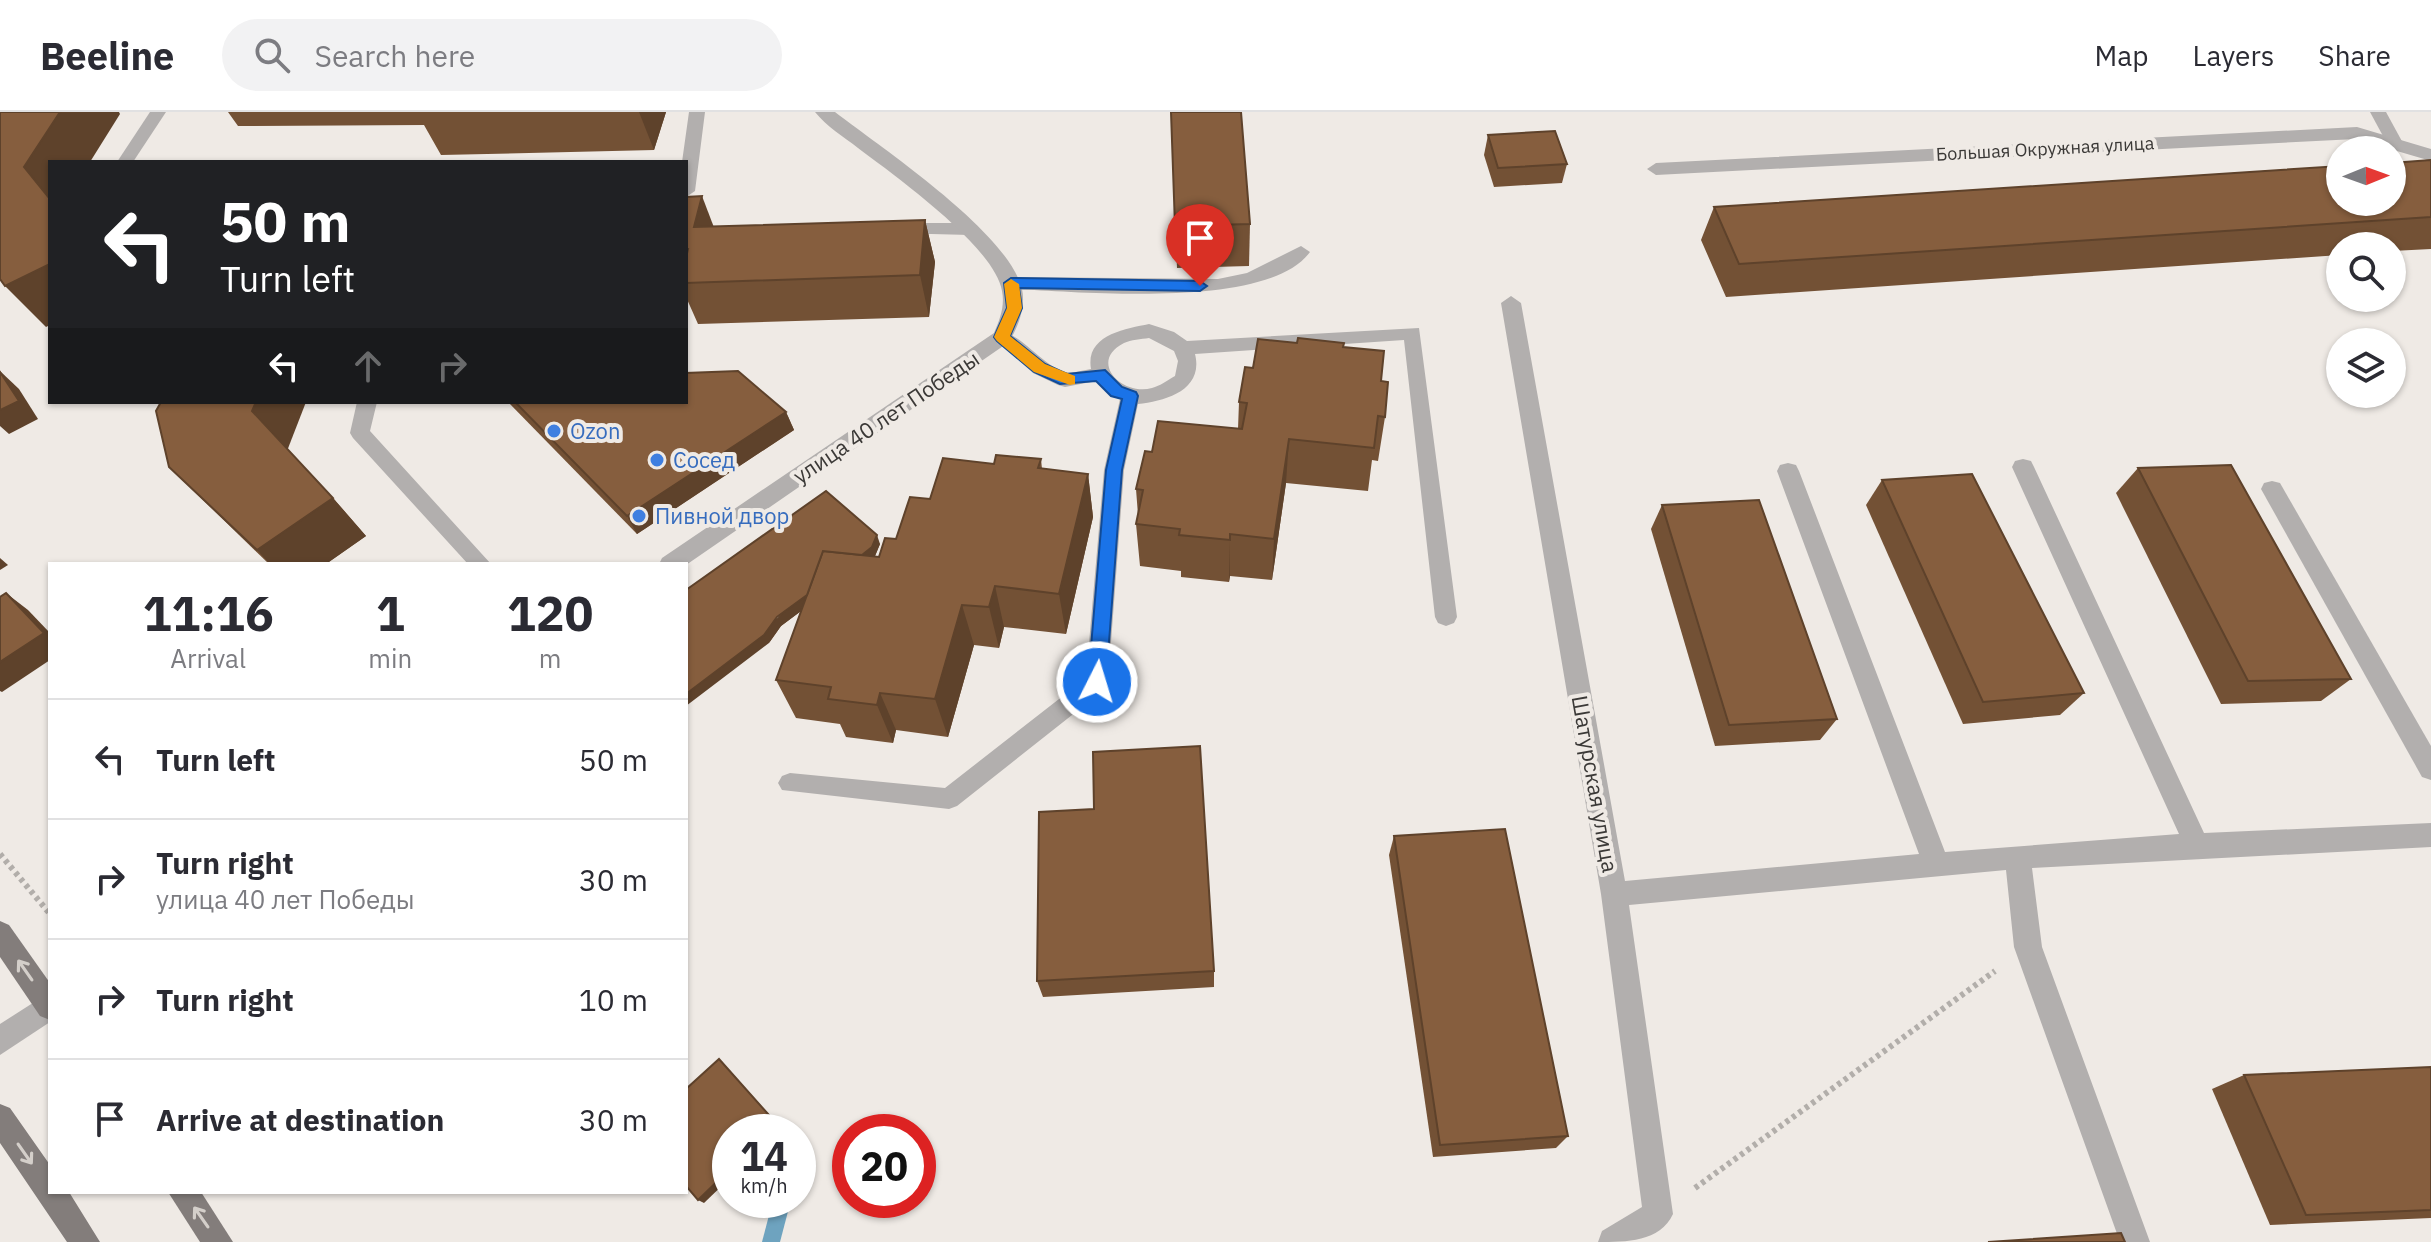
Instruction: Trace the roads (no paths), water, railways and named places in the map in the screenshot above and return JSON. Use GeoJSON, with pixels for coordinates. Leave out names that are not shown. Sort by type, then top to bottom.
{"type":"FeatureCollection","features":[{"type":"Feature","properties":{"kind":"main road"},"geometry":{"type":"LineString","coordinates":[[0,934],[48,1003]]}},
{"type":"Feature","properties":{"kind":"main road"},"geometry":{"type":"LineString","coordinates":[[0,1118],[48,1187]]}},
{"type":"Feature","properties":{"kind":"main road"},"geometry":{"type":"LineString","coordinates":[[53,1194],[85,1242]]}},
{"type":"Feature","properties":{"kind":"main road"},"geometry":{"type":"LineString","coordinates":[[184,1194],[218,1242]]}},
{"type":"Feature","properties":{"kind":"street"},"geometry":{"type":"LineString","coordinates":[[824,112],[970,229],[998,256],[1011,283]]}},
{"type":"Feature","properties":{"kind":"street","name":"Большая Окружная улица"},"geometry":{"type":"LineString","coordinates":[[1656,169],[2357,133],[2367,136]]}},
{"type":"Feature","properties":{"kind":"street","name":"Большая Окружная улица"},"geometry":{"type":"LineString","coordinates":[[2406,148],[2431,155]]}},
{"type":"Feature","properties":{"kind":"street","name":"улица 40 лет Победы"},"geometry":{"type":"LineString","coordinates":[[673,562],[1002,337],[1014,308],[1011,283]]}},
{"type":"Feature","properties":{"kind":"street","name":"Шатурская улица"},"geometry":{"type":"LineString","coordinates":[[1511,303],[1614,894],[1658,1214],[1613,1242]]}},
{"type":"Feature","properties":{"kind":"street"},"geometry":{"type":"LineString","coordinates":[[2023,467],[2197,845]]}},
{"type":"Feature","properties":{"kind":"street"},"geometry":{"type":"LineString","coordinates":[[1788,471],[1937,866]]}},
{"type":"Feature","properties":{"kind":"street"},"geometry":{"type":"LineString","coordinates":[[2272,489],[2431,769]]}},
{"type":"Feature","properties":{"kind":"street"},"geometry":{"type":"LineString","coordinates":[[1614,894],[2018,857],[2197,845],[2431,835]]}},
{"type":"Feature","properties":{"kind":"street"},"geometry":{"type":"LineString","coordinates":[[2018,857],[2028,947],[2135,1242]]}},
{"type":"Feature","properties":{"kind":"street"},"geometry":{"type":"LineString","coordinates":[[0,1041],[48,1007]]}},
{"type":"Feature","properties":{"kind":"lane"},"geometry":{"type":"LineString","coordinates":[[126,160],[158,112]]}},
{"type":"Feature","properties":{"kind":"lane"},"geometry":{"type":"LineString","coordinates":[[688,177],[697,112]]}},
{"type":"Feature","properties":{"kind":"lane"},"geometry":{"type":"LineString","coordinates":[[2378,112],[2391,136]]}},
{"type":"Feature","properties":{"kind":"lane"},"geometry":{"type":"LineString","coordinates":[[875,229],[970,229]]}},
{"type":"Feature","properties":{"kind":"lane"},"geometry":{"type":"LineString","coordinates":[[1011,283],[1218,285],[1251,278],[1280,266],[1301,252]]}},
{"type":"Feature","properties":{"kind":"lane"},"geometry":{"type":"LineString","coordinates":[[1134,332],[1163,334],[1184,348],[1188,358],[1183,380],[1160,394],[1130,396],[1117,392],[1099,374],[1097,363],[1101,352],[1120,336],[1134,332]]}},
{"type":"Feature","properties":{"kind":"lane"},"geometry":{"type":"LineString","coordinates":[[1184,348],[1412,333],[1446,617]]}},
{"type":"Feature","properties":{"kind":"lane"},"geometry":{"type":"LineString","coordinates":[[1002,337],[1040,368],[1065,380],[1099,374]]}},
{"type":"Feature","properties":{"kind":"lane"},"geometry":{"type":"LineString","coordinates":[[790,783],[949,799],[1097,682],[1114,470],[1130,396]]}},
{"type":"Feature","properties":{"kind":"lane"},"geometry":{"type":"LineString","coordinates":[[367,404],[360,433],[479,562]]}},
{"type":"Feature","properties":{"kind":"waterway"},"geometry":{"type":"LineString","coordinates":[[771,1242],[777,1218]]}},
{"type":"Feature","properties":{"kind":"place","name":"Ozon"},"geometry":{"type":"Point","coordinates":[554,431]}},
{"type":"Feature","properties":{"kind":"place","name":"Сосед"},"geometry":{"type":"Point","coordinates":[657,460]}},
{"type":"Feature","properties":{"kind":"place","name":"Пивной двор"},"geometry":{"type":"Point","coordinates":[639,516]}}]}
